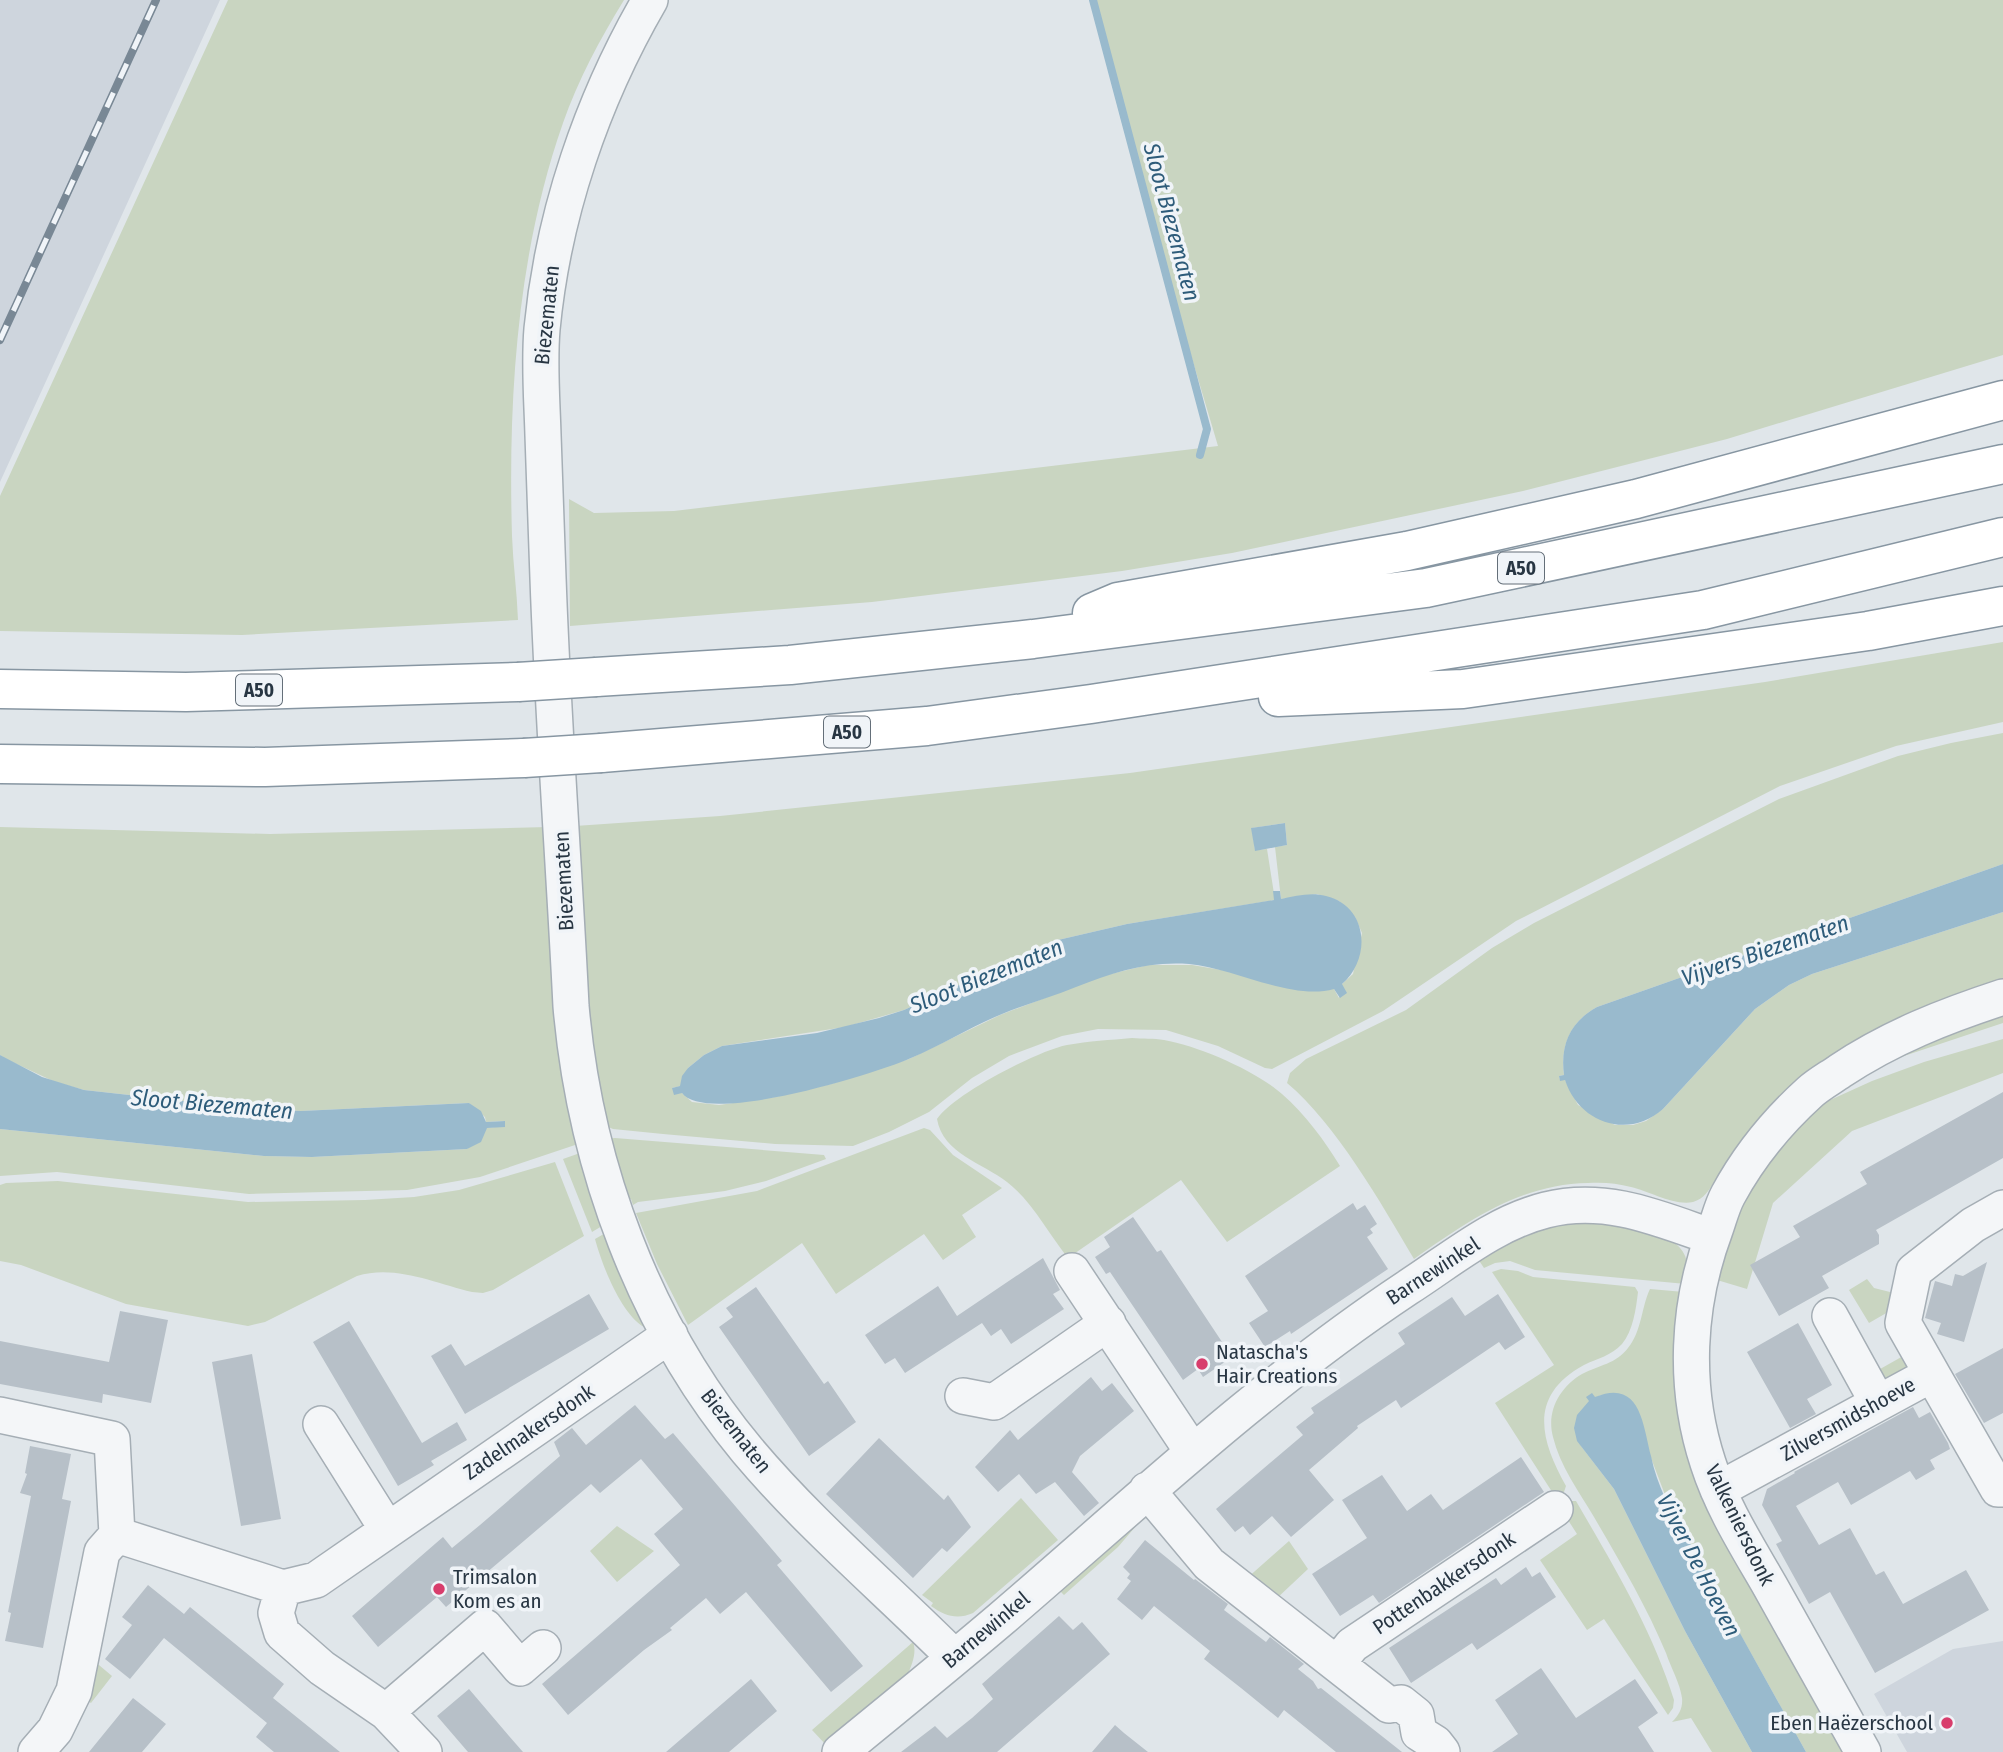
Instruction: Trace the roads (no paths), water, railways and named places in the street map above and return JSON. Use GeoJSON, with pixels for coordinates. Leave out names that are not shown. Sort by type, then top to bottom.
{"type":"FeatureCollection","features":[{"type":"Feature","properties":{"kind":"highway","name":"A50"},"geometry":{"type":"LineString","coordinates":[[1033,639],[1118,602],[1407,551],[1622,502],[2003,400]]}},
{"type":"Feature","properties":{"kind":"highway","name":"A50"},"geometry":{"type":"LineString","coordinates":[[0,689],[186,692],[519,682],[790,665],[1033,639],[1426,588],[2003,464]]}},
{"type":"Feature","properties":{"kind":"highway","name":"A50"},"geometry":{"type":"LineString","coordinates":[[0,764],[265,767],[524,758],[928,726],[1091,704],[1703,610],[2003,537]]}},
{"type":"Feature","properties":{"kind":"highway","name":"A50"},"geometry":{"type":"LineString","coordinates":[[1091,704],[1463,689],[1868,631],[2003,606]]}},
{"type":"Feature","properties":{"kind":"street","name":"Biezematen"},"geometry":{"type":"LineString","coordinates":[[650,0],[612,69],[591,120],[554,252],[542,330],[541,381],[549,607],[571,999],[578,1070],[592,1136],[610,1197],[631,1253],[670,1335],[722,1417],[765,1471],[815,1524],[954,1657]]}},
{"type":"Feature","properties":{"kind":"street","name":"Valkeniersdonk"},"geometry":{"type":"LineString","coordinates":[[1863,1752],[1718,1490],[1700,1437],[1691,1355],[1695,1300],[1712,1237],[1728,1196],[1757,1151],[1811,1091],[1861,1057],[1897,1037],[1935,1020],[2003,996]]}},
{"type":"Feature","properties":{"kind":"street","name":"Barnewinkel"},"geometry":{"type":"LineString","coordinates":[[840,1752],[999,1620],[1192,1451],[1274,1384],[1463,1251],[1524,1217],[1570,1205],[1613,1206],[1646,1213],[1712,1237]]}},
{"type":"Feature","properties":{"kind":"street","name":"Zilversmidshoeve"},"geometry":{"type":"LineString","coordinates":[[1718,1490],[1931,1374],[1903,1323],[1914,1271],[1973,1225],[2003,1209]]}},
{"type":"Feature","properties":{"kind":"street"},"geometry":{"type":"LineString","coordinates":[[1072,1271],[1192,1451]]}},
{"type":"Feature","properties":{"kind":"street"},"geometry":{"type":"LineString","coordinates":[[1830,1316],[1878,1403]]}},
{"type":"Feature","properties":{"kind":"street"},"geometry":{"type":"LineString","coordinates":[[963,1396],[995,1402],[1108,1322]]}},
{"type":"Feature","properties":{"kind":"street","name":"Zadelmakersdonk"},"geometry":{"type":"LineString","coordinates":[[283,1588],[316,1580],[670,1335]]}},
{"type":"Feature","properties":{"kind":"street"},"geometry":{"type":"LineString","coordinates":[[1931,1374],[1998,1489],[2003,1489]]}},
{"type":"Feature","properties":{"kind":"street"},"geometry":{"type":"LineString","coordinates":[[0,1415],[112,1439],[117,1535],[102,1552],[74,1691],[55,1730],[36,1752]]}},
{"type":"Feature","properties":{"kind":"street"},"geometry":{"type":"LineString","coordinates":[[321,1424],[387,1529]]}},
{"type":"Feature","properties":{"kind":"street"},"geometry":{"type":"LineString","coordinates":[[1147,1490],[1209,1564],[1389,1705],[1401,1703],[1416,1715],[1419,1733],[1435,1743],[1442,1752]]}},
{"type":"Feature","properties":{"kind":"street","name":"Pottenbakkersdonk"},"geometry":{"type":"LineString","coordinates":[[1338,1663],[1352,1646],[1555,1509]]}},
{"type":"Feature","properties":{"kind":"street"},"geometry":{"type":"LineString","coordinates":[[117,1535],[283,1588],[276,1613],[282,1633],[321,1668],[386,1712],[424,1752]]}},
{"type":"Feature","properties":{"kind":"street"},"geometry":{"type":"LineString","coordinates":[[386,1712],[485,1628],[520,1668],[543,1648]]}},
{"type":"Feature","properties":{"kind":"water"},"geometry":{"type":"Polygon","coordinates":[[[1285,823],[1287,845],[1255,851],[1251,828],[1285,823]]]}},
{"type":"Feature","properties":{"kind":"water","name":"Vijvers Biezematen"},"geometry":{"type":"Polygon","coordinates":[[[2003,864],[2003,912],[1812,974],[1789,985],[1755,1009],[1663,1109],[1649,1118],[1635,1124],[1606,1122],[1581,1107],[1565,1080],[1560,1081],[1559,1076],[1564,1075],[1564,1054],[1569,1035],[1580,1020],[1597,1007],[2003,864]]]}},
{"type":"Feature","properties":{"kind":"water"},"geometry":{"type":"Polygon","coordinates":[[[1273,891],[1280,891],[1281,899],[1309,894],[1326,896],[1350,910],[1357,921],[1361,934],[1358,961],[1342,984],[1347,993],[1340,998],[1334,989],[1300,991],[1189,964],[1145,966],[1104,977],[1011,1010],[911,1058],[829,1085],[756,1101],[723,1104],[698,1102],[682,1093],[674,1095],[672,1088],[680,1086],[682,1076],[688,1068],[704,1055],[722,1046],[817,1033],[879,1018],[904,1010],[1058,940],[1127,924],[1274,900],[1273,891]]]}},
{"type":"Feature","properties":{"kind":"water"},"geometry":{"type":"Polygon","coordinates":[[[0,1055],[42,1077],[84,1090],[257,1109],[301,1111],[469,1103],[481,1111],[486,1122],[505,1121],[505,1127],[487,1128],[481,1142],[467,1149],[312,1157],[264,1156],[0,1129],[0,1055]]]}},
{"type":"Feature","properties":{"kind":"water","name":"Vijver De Hoeven"},"geometry":{"type":"Polygon","coordinates":[[[1592,1393],[1595,1397],[1610,1393],[1622,1394],[1631,1399],[1637,1408],[1665,1498],[1806,1752],[1752,1752],[1685,1631],[1614,1489],[1577,1441],[1574,1428],[1577,1415],[1589,1401],[1586,1397],[1592,1393]]]}},
{"type":"Feature","properties":{"kind":"waterway","name":"Sloot Biezematen"},"geometry":{"type":"LineString","coordinates":[[1093,0],[1207,429],[1200,455]]}},
{"type":"Feature","properties":{"kind":"railway"},"geometry":{"type":"LineString","coordinates":[[0,340],[156,0]]}},
{"type":"Feature","properties":{"kind":"place","name":"Natascha's Hair Creations"},"geometry":{"type":"Point","coordinates":[1202,1364]}},
{"type":"Feature","properties":{"kind":"place","name":"Trimsalon Kom es an"},"geometry":{"type":"Point","coordinates":[439,1589]}},
{"type":"Feature","properties":{"kind":"place","name":"Eben Haëzerschool"},"geometry":{"type":"Point","coordinates":[1947,1723]}}]}
